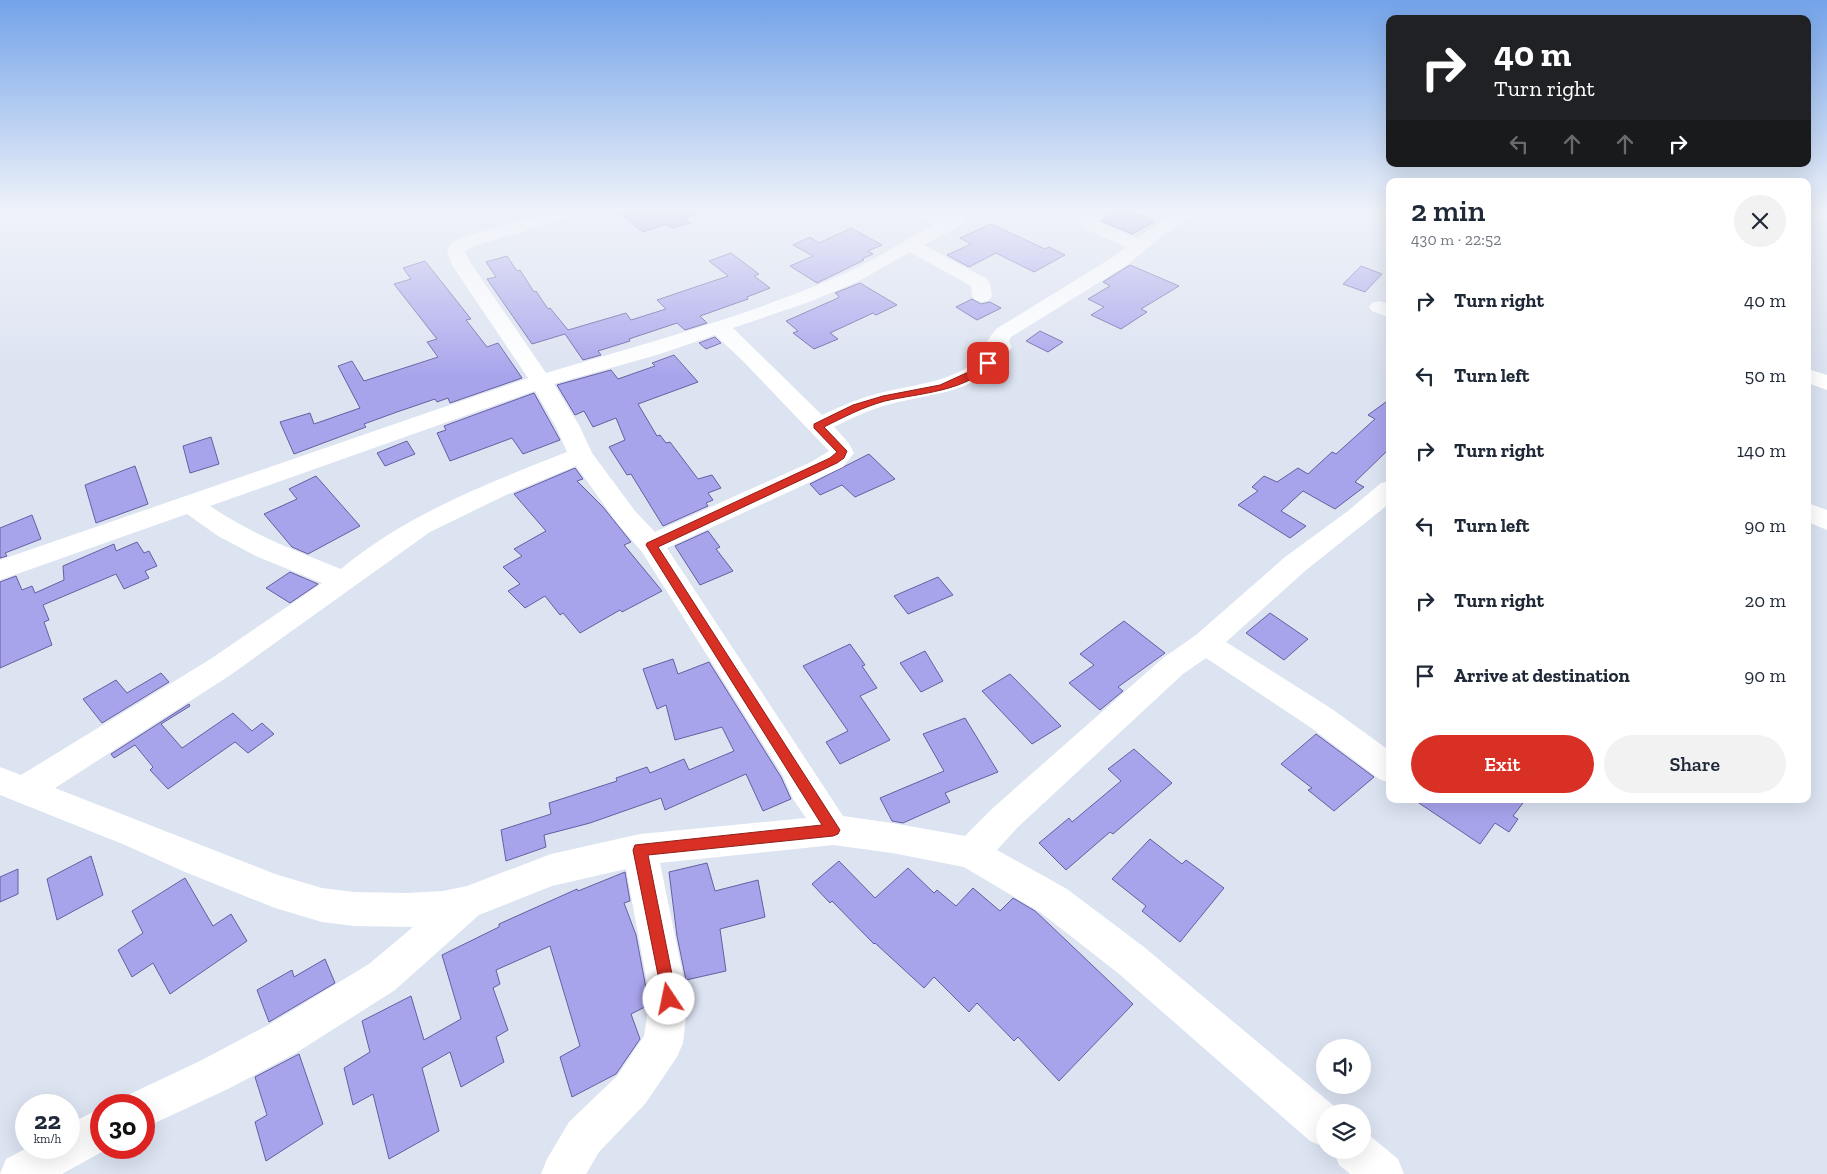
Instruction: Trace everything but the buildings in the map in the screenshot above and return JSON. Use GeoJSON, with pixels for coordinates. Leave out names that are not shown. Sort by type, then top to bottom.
{"type":"FeatureCollection","features":[{"type":"Feature","properties":{"kind":"street"},"geometry":{"type":"LineString","coordinates":[[464,266],[541,381],[568,427],[580,455],[626,517],[651,545],[795,768],[805,789],[833,830]]}},
{"type":"Feature","properties":{"kind":"street"},"geometry":{"type":"LineString","coordinates":[[0,570],[541,381],[652,349],[802,298],[850,278],[873,266]]}},
{"type":"Feature","properties":{"kind":"street"},"geometry":{"type":"LineString","coordinates":[[949,266],[980,283],[982,296]]}},
{"type":"Feature","properties":{"kind":"street"},"geometry":{"type":"LineString","coordinates":[[818,426],[856,407],[883,399],[943,388],[978,371],[997,355],[1001,347],[998,341],[1003,333],[1112,266]]}},
{"type":"Feature","properties":{"kind":"street"},"geometry":{"type":"LineString","coordinates":[[651,545],[834,461],[840,456],[842,451],[720,326]]}},
{"type":"Feature","properties":{"kind":"street"},"geometry":{"type":"LineString","coordinates":[[1811,377],[1827,383]]}},
{"type":"Feature","properties":{"kind":"street"},"geometry":{"type":"LineString","coordinates":[[12,785],[219,668],[421,526],[497,489],[580,455]]}},
{"type":"Feature","properties":{"kind":"street"},"geometry":{"type":"LineString","coordinates":[[971,853],[1006,817],[1173,666],[1206,642],[1295,564],[1386,493]]}},
{"type":"Feature","properties":{"kind":"street"},"geometry":{"type":"LineString","coordinates":[[189,503],[227,530],[267,550],[345,581]]}},
{"type":"Feature","properties":{"kind":"street"},"geometry":{"type":"LineString","coordinates":[[1811,513],[1827,521]]}},
{"type":"Feature","properties":{"kind":"street"},"geometry":{"type":"LineString","coordinates":[[1206,642],[1322,718],[1386,766]]}},
{"type":"Feature","properties":{"kind":"street"},"geometry":{"type":"LineString","coordinates":[[12,785],[138,834],[197,861],[275,891],[322,905],[354,909],[407,910],[443,908],[467,903],[551,870],[640,850],[833,830],[892,838],[971,853],[1054,901],[1132,960],[1316,1118]]}},
{"type":"Feature","properties":{"kind":"street"},"geometry":{"type":"LineString","coordinates":[[562,1174],[584,1137],[631,1090],[663,1043],[669,999],[640,850]]}},
{"type":"Feature","properties":{"kind":"street"},"geometry":{"type":"LineString","coordinates":[[155,1103],[214,1075],[282,1039],[382,977],[467,903]]}},
{"type":"Feature","properties":{"kind":"street"},"geometry":{"type":"LineString","coordinates":[[21,1174],[90,1136]]}},
{"type":"Feature","properties":{"kind":"street"},"geometry":{"type":"LineString","coordinates":[[1365,1159],[1383,1174]]}},
{"type":"Feature","properties":{"kind":"route"},"geometry":{"type":"LineString","coordinates":[[669,999],[640,850],[833,830],[805,789],[795,768],[733,675],[698,615],[651,545],[834,461],[842,454],[842,451],[818,426],[856,407],[883,399],[943,388],[978,371],[988,363]]}}]}
